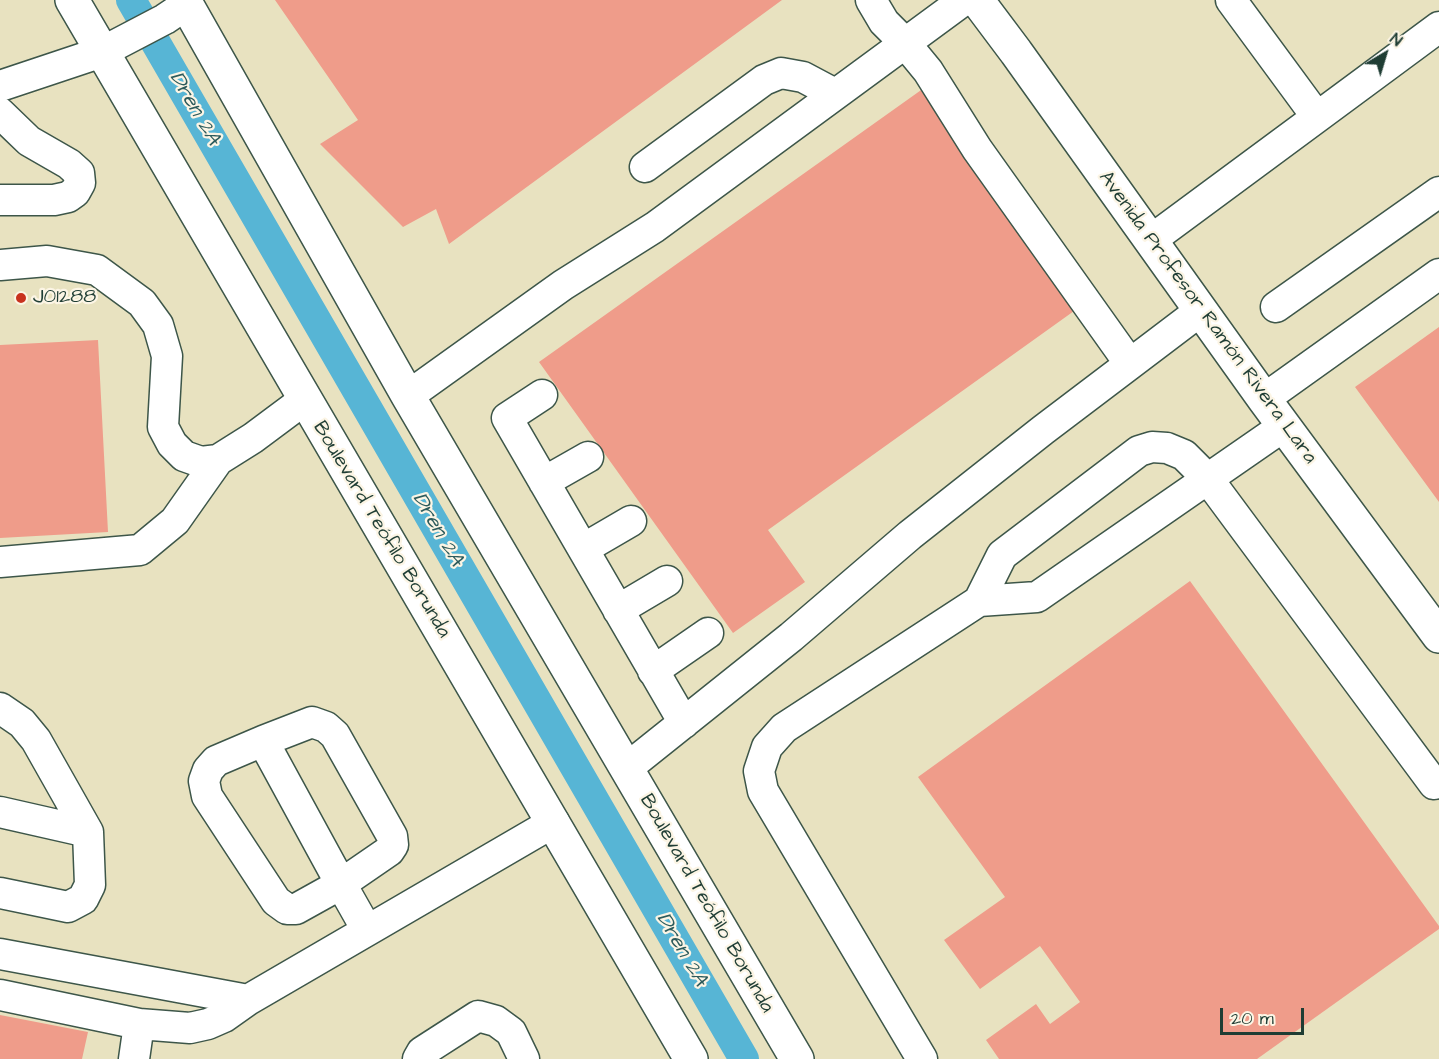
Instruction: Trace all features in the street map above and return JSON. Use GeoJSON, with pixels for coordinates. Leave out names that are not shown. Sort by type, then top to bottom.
{"type":"FeatureCollection","features":[{"type":"Feature","properties":{"kind":"main road","name":"Boulevard Teófilo Borunda"},"geometry":{"type":"LineString","coordinates":[[72,0],[115,46],[304,400],[554,822],[691,1059]]}},
{"type":"Feature","properties":{"kind":"main road","name":"Avenida Profesor Ramón Rivera Lara"},"geometry":{"type":"LineString","coordinates":[[977,0],[1264,399],[1439,636]]}},
{"type":"Feature","properties":{"kind":"main road","name":"Boulevard Teófilo Borunda"},"geometry":{"type":"LineString","coordinates":[[179,8],[797,1059]]}},
{"type":"Feature","properties":{"kind":"street"},"geometry":{"type":"LineString","coordinates":[[871,0],[884,22],[928,71],[977,149],[1130,364]]}},
{"type":"Feature","properties":{"kind":"street"},"geometry":{"type":"LineString","coordinates":[[408,396],[563,285],[655,227],[964,0]]}},
{"type":"Feature","properties":{"kind":"street"},"geometry":{"type":"LineString","coordinates":[[1231,0],[1317,117]]}},
{"type":"Feature","properties":{"kind":"street"},"geometry":{"type":"LineString","coordinates":[[0,86],[115,46],[179,8]]}},
{"type":"Feature","properties":{"kind":"street"},"geometry":{"type":"LineString","coordinates":[[1151,240],[1439,27]]}},
{"type":"Feature","properties":{"kind":"street"},"geometry":{"type":"LineString","coordinates":[[645,167],[764,80],[781,73],[803,77],[835,94]]}},
{"type":"Feature","properties":{"kind":"street"},"geometry":{"type":"LineString","coordinates":[[0,113],[29,141],[69,164],[79,173],[80,183],[75,192],[68,197],[54,200],[0,200]]}},
{"type":"Feature","properties":{"kind":"street"},"geometry":{"type":"LineString","coordinates":[[1276,307],[1439,192]]}},
{"type":"Feature","properties":{"kind":"street"},"geometry":{"type":"LineString","coordinates":[[0,265],[47,261],[97,270],[142,303],[158,325],[167,356],[163,427],[172,444],[184,456],[201,462],[218,460]]}},
{"type":"Feature","properties":{"kind":"street"},"geometry":{"type":"LineString","coordinates":[[1264,399],[1439,274]]}},
{"type":"Feature","properties":{"kind":"street"},"geometry":{"type":"LineString","coordinates":[[627,768],[791,637],[910,536],[1043,430],[1200,310]]}},
{"type":"Feature","properties":{"kind":"street"},"geometry":{"type":"LineString","coordinates":[[542,394],[507,418],[684,723]]}},
{"type":"Feature","properties":{"kind":"street"},"geometry":{"type":"LineString","coordinates":[[0,562],[140,550],[175,521],[218,460],[253,438],[304,400]]}},
{"type":"Feature","properties":{"kind":"street"},"geometry":{"type":"LineString","coordinates":[[922,1059],[763,791],[759,771],[767,747],[784,728],[979,601],[1037,597],[1284,426]]}},
{"type":"Feature","properties":{"kind":"street"},"geometry":{"type":"LineString","coordinates":[[979,601],[1002,555],[1139,451],[1152,447],[1167,448],[1184,455],[1208,478],[1434,784]]}},
{"type":"Feature","properties":{"kind":"street"},"geometry":{"type":"LineString","coordinates":[[544,482],[588,457]]}},
{"type":"Feature","properties":{"kind":"street"},"geometry":{"type":"LineString","coordinates":[[583,549],[631,521]]}},
{"type":"Feature","properties":{"kind":"street"},"geometry":{"type":"LineString","coordinates":[[618,609],[667,580]]}},
{"type":"Feature","properties":{"kind":"street"},"geometry":{"type":"LineString","coordinates":[[653,671],[708,633]]}},
{"type":"Feature","properties":{"kind":"street"},"geometry":{"type":"LineString","coordinates":[[0,708],[22,723],[36,740],[88,832],[90,885],[83,898],[68,907],[0,893]]}},
{"type":"Feature","properties":{"kind":"street"},"geometry":{"type":"LineString","coordinates":[[312,722],[326,727],[335,735],[392,836],[393,845],[389,851],[341,884],[296,909],[287,909],[276,901],[207,796],[204,781],[208,770],[216,761],[263,741],[312,722]]}},
{"type":"Feature","properties":{"kind":"street"},"geometry":{"type":"LineString","coordinates":[[263,741],[367,930]]}},
{"type":"Feature","properties":{"kind":"street"},"geometry":{"type":"LineString","coordinates":[[0,812],[88,832]]}},
{"type":"Feature","properties":{"kind":"street"},"geometry":{"type":"LineString","coordinates":[[0,994],[139,1024],[190,1028],[224,1017],[248,1000],[554,822]]}},
{"type":"Feature","properties":{"kind":"street"},"geometry":{"type":"LineString","coordinates":[[0,954],[248,1000]]}},
{"type":"Feature","properties":{"kind":"street"},"geometry":{"type":"LineString","coordinates":[[418,1059],[422,1052],[478,1016],[496,1021],[511,1032],[524,1059]]}},
{"type":"Feature","properties":{"kind":"street"},"geometry":{"type":"LineString","coordinates":[[134,1059],[139,1024]]}},
{"type":"Feature","properties":{"kind":"building"},"geometry":{"type":"Polygon","coordinates":[[[275,0],[782,0],[449,244],[436,209],[403,227],[320,144],[358,120],[275,0]]]}},
{"type":"Feature","properties":{"kind":"building"},"geometry":{"type":"Polygon","coordinates":[[[924,88],[1081,306],[768,530],[805,582],[733,633],[539,362],[924,88]]]}},
{"type":"Feature","properties":{"kind":"building"},"geometry":{"type":"Polygon","coordinates":[[[1439,327],[1439,502],[1355,387],[1439,327]]]}},
{"type":"Feature","properties":{"kind":"building"},"geometry":{"type":"Polygon","coordinates":[[[98,340],[108,532],[0,538],[0,345],[98,340]]]}},
{"type":"Feature","properties":{"kind":"building"},"geometry":{"type":"Polygon","coordinates":[[[1190,581],[1439,929],[1257,1059],[999,1059],[986,1040],[1036,1004],[1050,1024],[1080,1002],[1040,946],[980,989],[944,940],[1005,897],[918,777],[1190,581]]]}},
{"type":"Feature","properties":{"kind":"building"},"geometry":{"type":"Polygon","coordinates":[[[0,1015],[88,1032],[82,1059],[0,1059],[0,1015]]]}},
{"type":"Feature","properties":{"kind":"waterway","name":"Dren 2A"},"geometry":{"type":"LineString","coordinates":[[131,0],[744,1059]]}},
{"type":"Feature","properties":{"kind":"place","name":"J01288"},"geometry":{"type":"Point","coordinates":[21,298]}}]}
